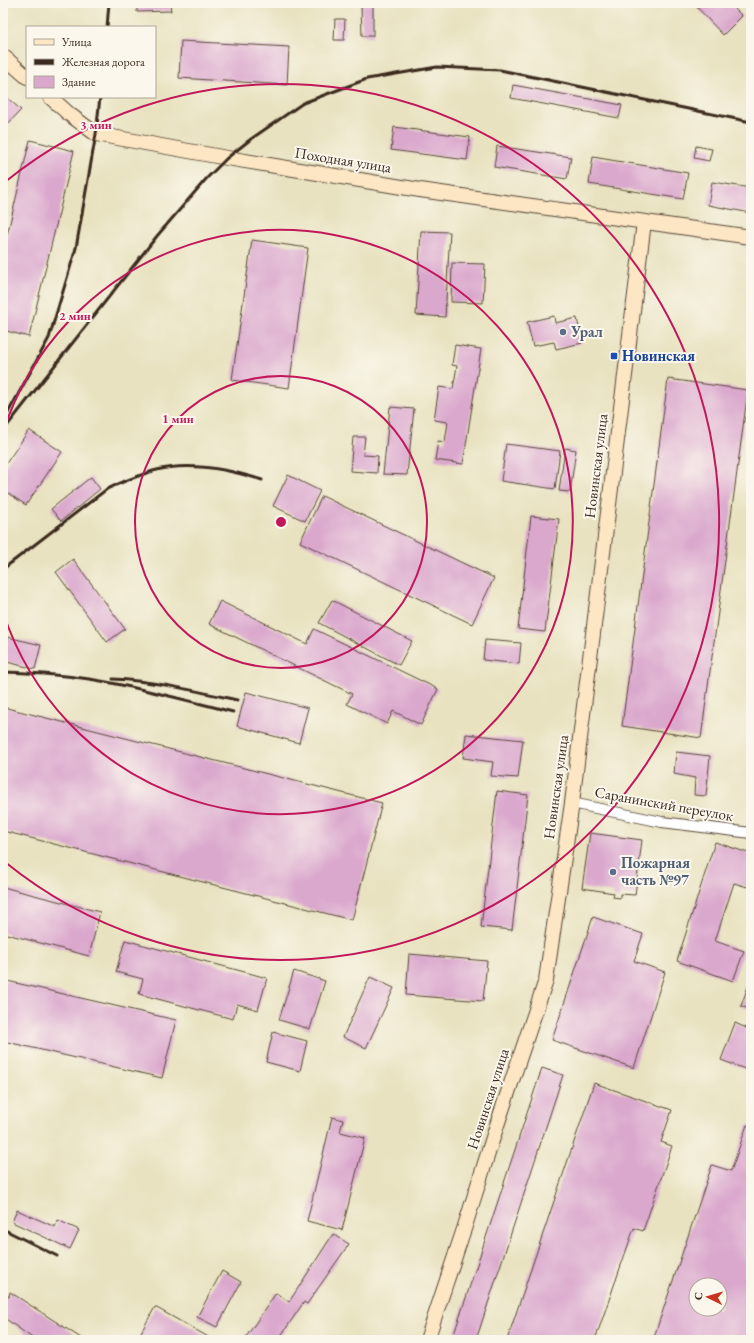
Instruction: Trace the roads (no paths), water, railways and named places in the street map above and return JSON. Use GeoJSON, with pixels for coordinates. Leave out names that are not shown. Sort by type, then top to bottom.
{"type":"FeatureCollection","features":[{"type":"Feature","properties":{"kind":"main road"},"geometry":{"type":"LineString","coordinates":[[3,56],[26,76]]}},
{"type":"Feature","properties":{"kind":"main road","name":"Походная улица"},"geometry":{"type":"LineString","coordinates":[[51,98],[69,114],[96,134],[227,158],[420,190],[751,237]]}},
{"type":"Feature","properties":{"kind":"main road","name":"Новинская улица"},"geometry":{"type":"LineString","coordinates":[[427,1340],[466,1226],[499,1118],[546,980],[572,803],[644,222]]}},
{"type":"Feature","properties":{"kind":"street","name":"Саранинский переулок"},"geometry":{"type":"LineString","coordinates":[[572,803],[662,822],[751,834]]}},
{"type":"Feature","properties":{"kind":"railway"},"geometry":{"type":"LineString","coordinates":[[107,26],[109,3]]}},
{"type":"Feature","properties":{"kind":"railway"},"geometry":{"type":"LineString","coordinates":[[3,431],[157,236],[207,178],[227,158],[251,139],[303,103],[367,79],[437,67],[500,70],[751,122]]}},
{"type":"Feature","properties":{"kind":"railway"},"geometry":{"type":"LineString","coordinates":[[3,422],[49,338],[76,248],[96,134],[100,98]]}},
{"type":"Feature","properties":{"kind":"railway"},"geometry":{"type":"LineString","coordinates":[[3,569],[107,489],[141,475],[166,468],[194,467],[222,470],[262,480]]}},
{"type":"Feature","properties":{"kind":"railway"},"geometry":{"type":"LineString","coordinates":[[3,672],[76,677],[101,681],[150,691],[233,712]]}},
{"type":"Feature","properties":{"kind":"railway"},"geometry":{"type":"LineString","coordinates":[[113,679],[160,684],[237,700]]}},
{"type":"Feature","properties":{"kind":"railway"},"geometry":{"type":"LineString","coordinates":[[3,1229],[57,1256]]}},
{"type":"Feature","properties":{"kind":"place","name":"Урал"},"geometry":{"type":"Point","coordinates":[563,332]}},
{"type":"Feature","properties":{"kind":"place","name":"Новинская"},"geometry":{"type":"Point","coordinates":[614,356]}},
{"type":"Feature","properties":{"kind":"place","name":"Пожарная часть №97"},"geometry":{"type":"Point","coordinates":[613,872]}}]}
